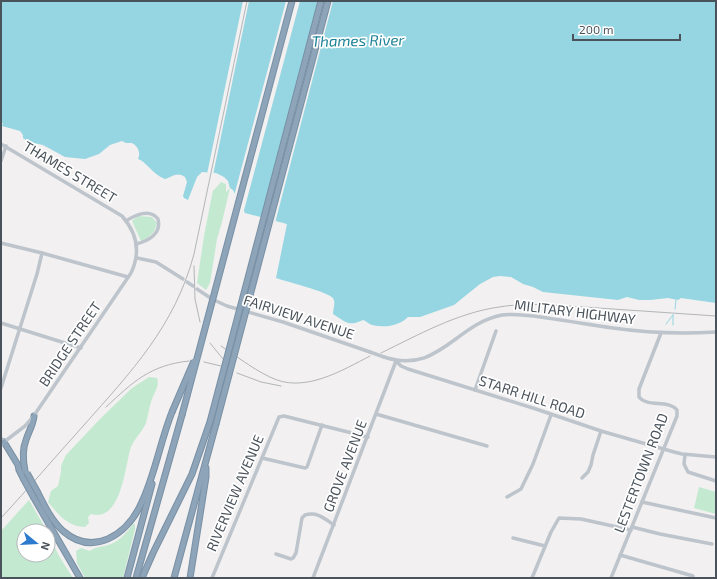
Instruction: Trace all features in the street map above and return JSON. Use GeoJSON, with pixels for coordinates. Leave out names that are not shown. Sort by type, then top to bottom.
{"type":"FeatureCollection","features":[{"type":"Feature","properties":{"kind":"highway"},"geometry":{"type":"LineString","coordinates":[[136,578],[182,415],[292,1]]}},
{"type":"Feature","properties":{"kind":"highway"},"geometry":{"type":"LineString","coordinates":[[142,578],[192,474],[210,422],[321,1]]}},
{"type":"Feature","properties":{"kind":"highway"},"geometry":{"type":"LineString","coordinates":[[174,578],[328,1]]}},
{"type":"Feature","properties":{"kind":"highway"},"geometry":{"type":"LineString","coordinates":[[36,496],[57,524],[71,537],[84,542],[92,543],[108,539],[121,530],[136,513],[144,498],[172,412],[203,336]]}},
{"type":"Feature","properties":{"kind":"highway"},"geometry":{"type":"LineString","coordinates":[[34,416],[24,448],[23,459],[25,474],[80,578]]}},
{"type":"Feature","properties":{"kind":"highway"},"geometry":{"type":"LineString","coordinates":[[128,578],[163,439]]}},
{"type":"Feature","properties":{"kind":"highway"},"geometry":{"type":"LineString","coordinates":[[2,442],[18,466],[18,469],[25,474]]}},
{"type":"Feature","properties":{"kind":"highway"},"geometry":{"type":"LineString","coordinates":[[190,578],[206,477],[205,461]]}},
{"type":"Feature","properties":{"kind":"street","name":"THAMES STREET"},"geometry":{"type":"LineString","coordinates":[[1,144],[112,210],[126,221]]}},
{"type":"Feature","properties":{"kind":"street"},"geometry":{"type":"LineString","coordinates":[[1,161],[6,146]]}},
{"type":"Feature","properties":{"kind":"street"},"geometry":{"type":"LineString","coordinates":[[126,221],[137,215],[143,214],[152,214],[158,219],[159,225],[153,236],[146,242],[136,244]]}},
{"type":"Feature","properties":{"kind":"street","name":"BRIDGE STREET"},"geometry":{"type":"LineString","coordinates":[[2,442],[25,426],[34,416],[128,277],[137,258],[134,234],[126,221]]}},
{"type":"Feature","properties":{"kind":"street"},"geometry":{"type":"LineString","coordinates":[[1,243],[128,277]]}},
{"type":"Feature","properties":{"kind":"street"},"geometry":{"type":"LineString","coordinates":[[1,388],[37,274],[42,253]]}},
{"type":"Feature","properties":{"kind":"street"},"geometry":{"type":"LineString","coordinates":[[137,258],[156,262],[183,279]]}},
{"type":"Feature","properties":{"kind":"street"},"geometry":{"type":"LineString","coordinates":[[187,282],[193,286]]}},
{"type":"Feature","properties":{"kind":"street","name":"FAIRVIEW AVENUE"},"geometry":{"type":"LineString","coordinates":[[197,288],[215,301],[227,306],[290,324],[396,361]]}},
{"type":"Feature","properties":{"kind":"street","name":"MILITARY HIGHWAY"},"geometry":{"type":"LineString","coordinates":[[396,361],[424,359],[473,327],[488,319],[504,315],[532,316],[661,333],[716,332]]}},
{"type":"Feature","properties":{"kind":"street"},"geometry":{"type":"LineString","coordinates":[[1,323],[81,348]]}},
{"type":"Feature","properties":{"kind":"street"},"geometry":{"type":"LineString","coordinates":[[475,390],[496,331]]}},
{"type":"Feature","properties":{"kind":"street","name":"LESTERTOWN ROAD"},"geometry":{"type":"LineString","coordinates":[[611,578],[677,416],[677,410],[673,406],[644,401],[639,397],[638,393],[661,333]]}},
{"type":"Feature","properties":{"kind":"street","name":"STARR HILL ROAD"},"geometry":{"type":"LineString","coordinates":[[396,361],[404,368],[601,431],[685,455],[716,457]]}},
{"type":"Feature","properties":{"kind":"street","name":"GROVE AVENUE"},"geometry":{"type":"LineString","coordinates":[[314,578],[396,361]]}},
{"type":"Feature","properties":{"kind":"street"},"geometry":{"type":"LineString","coordinates":[[376,414],[487,446]]}},
{"type":"Feature","properties":{"kind":"street"},"geometry":{"type":"LineString","coordinates":[[507,497],[521,489],[536,457],[551,414]]}},
{"type":"Feature","properties":{"kind":"street","name":"RIVERVIEW AVENUE"},"geometry":{"type":"LineString","coordinates":[[212,578],[280,416],[322,425]]}},
{"type":"Feature","properties":{"kind":"street"},"geometry":{"type":"LineString","coordinates":[[262,458],[306,468],[322,425],[368,437]]}},
{"type":"Feature","properties":{"kind":"street"},"geometry":{"type":"LineString","coordinates":[[582,478],[588,472],[591,465],[601,431]]}},
{"type":"Feature","properties":{"kind":"street"},"geometry":{"type":"LineString","coordinates":[[685,455],[684,464],[688,472],[716,481]]}},
{"type":"Feature","properties":{"kind":"street"},"geometry":{"type":"LineString","coordinates":[[642,502],[716,518]]}},
{"type":"Feature","properties":{"kind":"street"},"geometry":{"type":"LineString","coordinates":[[276,554],[291,559],[294,558],[302,518],[305,515],[310,513],[316,514],[334,525]]}},
{"type":"Feature","properties":{"kind":"street"},"geometry":{"type":"LineString","coordinates":[[538,578],[533,577],[545,546],[559,518],[580,519],[712,544]]}},
{"type":"Feature","properties":{"kind":"street"},"geometry":{"type":"LineString","coordinates":[[513,538],[545,546]]}},
{"type":"Feature","properties":{"kind":"street"},"geometry":{"type":"LineString","coordinates":[[620,555],[693,576]]}},
{"type":"Feature","properties":{"kind":"green space"},"geometry":{"type":"Polygon","coordinates":[[[221,182],[226,184],[226,192],[230,188],[217,239],[210,283],[206,290],[197,283],[213,190],[221,182]]]}},
{"type":"Feature","properties":{"kind":"green space"},"geometry":{"type":"Polygon","coordinates":[[[138,216],[152,217],[157,223],[152,234],[141,241],[132,221],[138,216]]]}},
{"type":"Feature","properties":{"kind":"green space"},"geometry":{"type":"Polygon","coordinates":[[[149,377],[157,378],[157,387],[151,402],[146,423],[131,447],[124,478],[116,501],[109,510],[101,514],[91,514],[88,517],[89,523],[85,527],[73,525],[64,519],[48,502],[51,491],[58,486],[61,466],[66,455],[132,388],[149,377]]]}},
{"type":"Feature","properties":{"kind":"green space"},"geometry":{"type":"Polygon","coordinates":[[[699,487],[716,492],[716,514],[694,508],[699,487]]]}},
{"type":"Feature","properties":{"kind":"green space"},"geometry":{"type":"Polygon","coordinates":[[[29,500],[42,523],[16,523],[16,563],[56,563],[56,550],[73,578],[1,578],[1,531],[29,500]]]}},
{"type":"Feature","properties":{"kind":"green space"},"geometry":{"type":"Polygon","coordinates":[[[133,524],[135,524],[135,529],[123,578],[85,578],[77,563],[76,551],[81,548],[90,551],[115,542],[124,536],[133,524]]]}},
{"type":"Feature","properties":{"kind":"water","name":"Thames River"},"geometry":{"type":"Polygon","coordinates":[[[1,1],[716,1],[716,303],[681,298],[678,300],[668,298],[639,300],[627,297],[618,300],[543,292],[523,284],[511,277],[500,276],[493,277],[480,284],[454,305],[420,317],[408,317],[396,324],[387,326],[372,325],[363,320],[354,323],[347,323],[333,314],[334,300],[329,295],[276,278],[287,224],[245,213],[233,190],[230,188],[228,181],[224,177],[216,173],[202,172],[197,177],[188,200],[183,196],[187,182],[185,177],[177,174],[165,179],[161,177],[144,162],[138,159],[138,150],[132,143],[122,141],[110,145],[99,154],[85,159],[65,157],[43,145],[29,142],[23,138],[20,131],[2,126],[1,1]]]}},
{"type":"Feature","properties":{"kind":"pier"},"geometry":{"type":"Polygon","coordinates":[[[243,1],[249,1],[213,175],[207,174],[243,1]]]}},
{"type":"Feature","properties":{"kind":"pier"},"geometry":{"type":"Polygon","coordinates":[[[286,1],[300,1],[243,214],[234,196],[286,1]]]}},
{"type":"Feature","properties":{"kind":"pier"},"geometry":{"type":"Polygon","coordinates":[[[318,1],[333,1],[275,223],[261,219],[318,1]]]}},
{"type":"Feature","properties":{"kind":"waterway"},"geometry":{"type":"LineString","coordinates":[[675,309],[676,300]]}},
{"type":"Feature","properties":{"kind":"waterway"},"geometry":{"type":"LineString","coordinates":[[666,324],[673,315]]}},
{"type":"Feature","properties":{"kind":"waterway"},"geometry":{"type":"LineString","coordinates":[[673,315],[673,325]]}},
{"type":"Feature","properties":{"kind":"railway"},"geometry":{"type":"LineString","coordinates":[[1,518],[134,367],[150,347],[175,304],[186,280],[194,254],[247,1]]}},
{"type":"Feature","properties":{"kind":"railway"},"geometry":{"type":"LineString","coordinates":[[194,266],[195,299],[200,322]]}},
{"type":"Feature","properties":{"kind":"railway"},"geometry":{"type":"LineString","coordinates":[[381,353],[453,319],[483,310],[506,306],[526,304],[716,316]]}},
{"type":"Feature","properties":{"kind":"railway"},"geometry":{"type":"LineString","coordinates":[[210,343],[223,359]]}},
{"type":"Feature","properties":{"kind":"railway"},"geometry":{"type":"LineString","coordinates":[[221,346],[263,373],[277,380],[289,383],[313,381],[337,373],[370,356]]}},
{"type":"Feature","properties":{"kind":"railway"},"geometry":{"type":"LineString","coordinates":[[106,407],[143,376],[163,366],[189,361]]}},
{"type":"Feature","properties":{"kind":"railway"},"geometry":{"type":"LineString","coordinates":[[204,362],[221,366]]}},
{"type":"Feature","properties":{"kind":"railway"},"geometry":{"type":"LineString","coordinates":[[237,373],[261,382],[281,386]]}}]}
